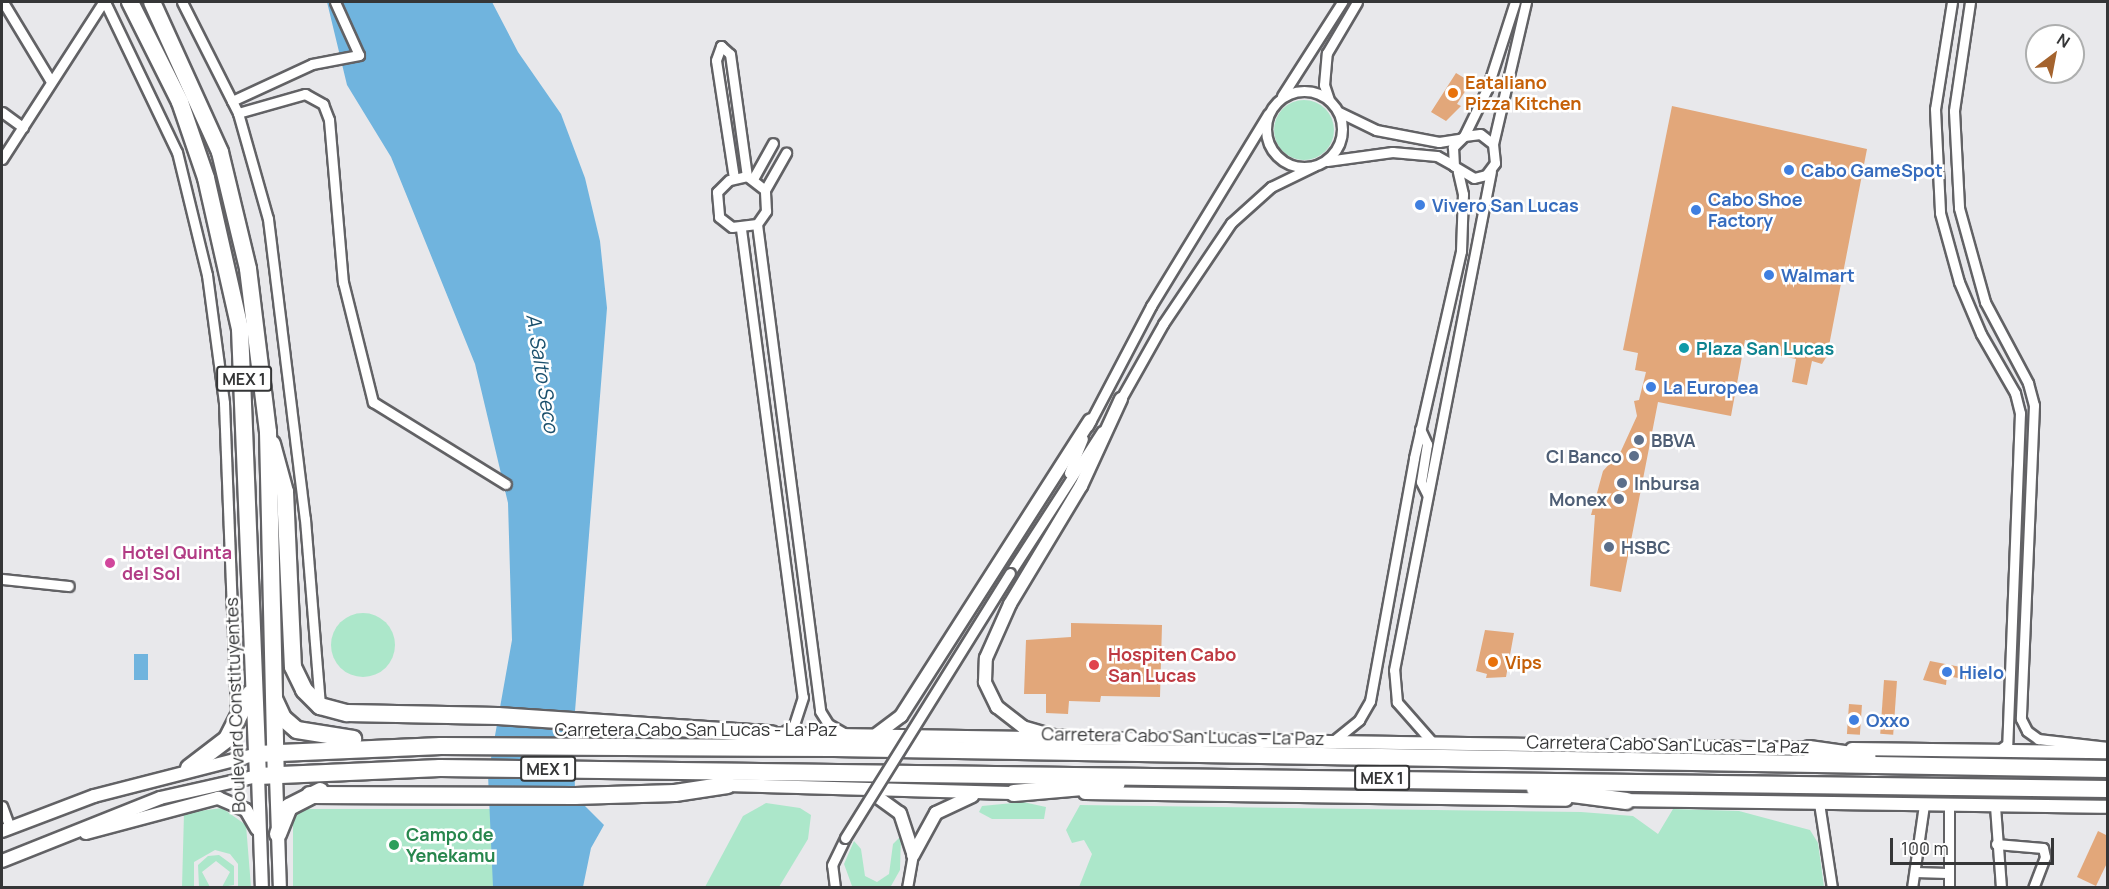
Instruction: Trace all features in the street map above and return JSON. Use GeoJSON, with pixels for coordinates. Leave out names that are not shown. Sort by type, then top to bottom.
{"type":"FeatureCollection","features":[{"type":"Feature","properties":{"kind":"highway","name":"Boulevard Constituyentes"},"geometry":{"type":"LineString","coordinates":[[130,2],[180,102],[206,178],[240,329],[252,690],[266,753],[276,776]]}},
{"type":"Feature","properties":{"kind":"highway","name":"Boulevard Constituyentes"},"geometry":{"type":"LineString","coordinates":[[152,2],[199,97],[223,163],[249,269],[268,432],[273,690],[266,753],[258,776]]}},
{"type":"Feature","properties":{"kind":"highway"},"geometry":{"type":"LineString","coordinates":[[268,432],[285,492],[293,667],[304,690],[320,706],[347,713],[508,717],[775,735]]}},
{"type":"Feature","properties":{"kind":"highway"},"geometry":{"type":"LineString","coordinates":[[189,768],[218,748],[237,723],[252,690]]}},
{"type":"Feature","properties":{"kind":"highway","name":"MEX 1"},"geometry":{"type":"LineString","coordinates":[[273,690],[283,718],[307,734],[419,747]]}},
{"type":"Feature","properties":{"kind":"highway"},"geometry":{"type":"LineString","coordinates":[[724,751],[775,735]]}},
{"type":"Feature","properties":{"kind":"highway"},"geometry":{"type":"LineString","coordinates":[[968,752],[1061,738]]}},
{"type":"Feature","properties":{"kind":"highway","name":"Carretera Cabo San Lucas - La Paz"},"geometry":{"type":"LineString","coordinates":[[266,753],[441,746],[2108,769]]}},
{"type":"Feature","properties":{"kind":"highway"},"geometry":{"type":"LineString","coordinates":[[1809,749],[1954,767]]}},
{"type":"Feature","properties":{"kind":"highway","name":"MEX 1"},"geometry":{"type":"LineString","coordinates":[[258,776],[440,768],[2108,789]]}},
{"type":"Feature","properties":{"kind":"highway"},"geometry":{"type":"LineString","coordinates":[[278,834],[286,811],[310,795],[371,774],[408,769]]}},
{"type":"Feature","properties":{"kind":"highway"},"geometry":{"type":"LineString","coordinates":[[659,770],[727,785]]}},
{"type":"Feature","properties":{"kind":"highway"},"geometry":{"type":"LineString","coordinates":[[1014,793],[1209,776]]}},
{"type":"Feature","properties":{"kind":"highway"},"geometry":{"type":"LineString","coordinates":[[1454,779],[1626,801]]}},
{"type":"Feature","properties":{"kind":"highway"},"geometry":{"type":"LineString","coordinates":[[310,795],[574,796],[675,793],[727,785]]}},
{"type":"Feature","properties":{"kind":"main road"},"geometry":{"type":"LineString","coordinates":[[1061,738],[1023,727],[1004,714],[987,691],[984,669],[995,633],[1081,486],[1121,399]]}},
{"type":"Feature","properties":{"kind":"main road"},"geometry":{"type":"LineString","coordinates":[[868,736],[890,729],[901,716],[1090,420]]}},
{"type":"Feature","properties":{"kind":"main road"},"geometry":{"type":"LineString","coordinates":[[775,735],[2108,752]]}},
{"type":"Feature","properties":{"kind":"main road"},"geometry":{"type":"LineString","coordinates":[[6,830],[189,768],[266,753]]}},
{"type":"Feature","properties":{"kind":"main road"},"geometry":{"type":"LineString","coordinates":[[7,858],[160,798],[258,776]]}},
{"type":"Feature","properties":{"kind":"main road","name":"Boulevard Constituyentes"},"geometry":{"type":"LineString","coordinates":[[258,776],[262,888]]}},
{"type":"Feature","properties":{"kind":"main road","name":"Boulevard Constituyentes"},"geometry":{"type":"LineString","coordinates":[[276,776],[280,888]]}},
{"type":"Feature","properties":{"kind":"main road"},"geometry":{"type":"LineString","coordinates":[[727,785],[1014,793],[2108,807]]}},
{"type":"Feature","properties":{"kind":"main road"},"geometry":{"type":"LineString","coordinates":[[862,790],[884,799],[900,813],[913,855]]}},
{"type":"Feature","properties":{"kind":"main road"},"geometry":{"type":"LineString","coordinates":[[913,855],[925,826],[940,810],[988,792]]}},
{"type":"Feature","properties":{"kind":"main road"},"geometry":{"type":"LineString","coordinates":[[7,858],[213,798],[241,807],[260,834]]}},
{"type":"Feature","properties":{"kind":"street"},"geometry":{"type":"LineString","coordinates":[[3,2],[50,80]]}},
{"type":"Feature","properties":{"kind":"street"},"geometry":{"type":"LineString","coordinates":[[2,159],[50,80],[104,2],[177,152],[207,275],[224,403],[237,723]]}},
{"type":"Feature","properties":{"kind":"street"},"geometry":{"type":"LineString","coordinates":[[182,2],[238,113],[268,219],[282,313],[320,706]]}},
{"type":"Feature","properties":{"kind":"street"},"geometry":{"type":"LineString","coordinates":[[231,100],[312,64],[359,55],[335,2]]}},
{"type":"Feature","properties":{"kind":"street"},"geometry":{"type":"LineString","coordinates":[[1060,493],[1090,420],[1151,306],[1268,114],[1342,2]]}},
{"type":"Feature","properties":{"kind":"street"},"geometry":{"type":"LineString","coordinates":[[835,888],[832,865],[845,838],[1121,399],[1168,315],[1231,223],[1264,192],[1318,164],[1341,140],[1334,106],[1324,88],[1324,63],[1357,2]]}},
{"type":"Feature","properties":{"kind":"street"},"geometry":{"type":"LineString","coordinates":[[1332,742],[1359,720],[1370,700],[1420,429],[1461,251],[1463,194],[1452,151],[1462,137],[1487,89],[1515,2]]}},
{"type":"Feature","properties":{"kind":"street"},"geometry":{"type":"LineString","coordinates":[[1433,743],[1402,711],[1393,682],[1427,494],[1491,171],[1496,158],[1493,144],[1526,2]]}},
{"type":"Feature","properties":{"kind":"street"},"geometry":{"type":"LineString","coordinates":[[1952,2],[1935,109],[1940,213],[1959,282],[1986,344],[2015,393],[2020,413],[2007,744],[1998,751]]}},
{"type":"Feature","properties":{"kind":"street"},"geometry":{"type":"LineString","coordinates":[[1970,2],[1954,111],[1959,208],[1985,302],[2028,383],[2034,405],[2021,719],[2026,731],[2041,740],[2108,747]]}},
{"type":"Feature","properties":{"kind":"street"},"geometry":{"type":"LineString","coordinates":[[734,178],[716,60],[721,46],[730,54],[750,177],[765,190]]}},
{"type":"Feature","properties":{"kind":"street"},"geometry":{"type":"LineString","coordinates":[[1276,103],[1306,91],[1334,106],[1353,122],[1376,130],[1439,142],[1480,134],[1493,144]]}},
{"type":"Feature","properties":{"kind":"street"},"geometry":{"type":"LineString","coordinates":[[238,113],[305,94],[323,104],[329,120],[342,282],[373,402],[506,484]]}},
{"type":"Feature","properties":{"kind":"street"},"geometry":{"type":"LineString","coordinates":[[2,112],[23,127]]}},
{"type":"Feature","properties":{"kind":"street"},"geometry":{"type":"LineString","coordinates":[[1268,114],[1266,136],[1276,156],[1295,166],[1318,164],[1355,154],[1392,152],[1437,156],[1474,178],[1491,171]]}},
{"type":"Feature","properties":{"kind":"street"},"geometry":{"type":"LineString","coordinates":[[750,177],[773,143]]}},
{"type":"Feature","properties":{"kind":"street"},"geometry":{"type":"LineString","coordinates":[[750,177],[734,178],[717,192],[716,209],[725,223],[741,229],[757,224],[766,211],[765,190],[786,153]]}},
{"type":"Feature","properties":{"kind":"street"},"geometry":{"type":"LineString","coordinates":[[757,224],[790,492],[821,714],[832,727],[850,735]]}},
{"type":"Feature","properties":{"kind":"street"},"geometry":{"type":"LineString","coordinates":[[741,229],[803,697],[794,725],[775,735]]}},
{"type":"Feature","properties":{"kind":"street"},"geometry":{"type":"LineString","coordinates":[[750,307],[767,304]]}},
{"type":"Feature","properties":{"kind":"street"},"geometry":{"type":"LineString","coordinates":[[1420,429],[1427,444],[1421,482],[1427,494]]}},
{"type":"Feature","properties":{"kind":"street"},"geometry":{"type":"LineString","coordinates":[[775,492],[790,492]]}},
{"type":"Feature","properties":{"kind":"street"},"geometry":{"type":"LineString","coordinates":[[2,579],[69,586]]}},
{"type":"Feature","properties":{"kind":"street"},"geometry":{"type":"LineString","coordinates":[[1820,803],[1832,888]]}},
{"type":"Feature","properties":{"kind":"street"},"geometry":{"type":"LineString","coordinates":[[1912,888],[1924,805]]}},
{"type":"Feature","properties":{"kind":"street"},"geometry":{"type":"LineString","coordinates":[[1948,805],[1947,873],[1949,888]]}},
{"type":"Feature","properties":{"kind":"street"},"geometry":{"type":"LineString","coordinates":[[2,806],[6,830]]}},
{"type":"Feature","properties":{"kind":"street"},"geometry":{"type":"LineString","coordinates":[[1995,806],[2001,888]]}},
{"type":"Feature","properties":{"kind":"street"},"geometry":{"type":"LineString","coordinates":[[1996,844],[2043,848],[2045,857],[2033,888]]}},
{"type":"Feature","properties":{"kind":"street"},"geometry":{"type":"LineString","coordinates":[[907,888],[913,855]]}},
{"type":"Feature","properties":{"kind":"street"},"geometry":{"type":"LineString","coordinates":[[1915,872],[1947,873]]}},
{"type":"Feature","properties":{"kind":"green space"},"geometry":{"type":"Polygon","coordinates":[[[1304,100],[1321,105],[1329,113],[1334,130],[1329,147],[1321,155],[1304,160],[1287,155],[1279,147],[1274,130],[1279,113],[1287,105],[1304,100]]]}},
{"type":"Feature","properties":{"kind":"green space"},"geometry":{"type":"Polygon","coordinates":[[[363,613],[381,618],[386,622],[390,627],[395,645],[390,663],[386,668],[381,672],[363,677],[345,672],[340,668],[336,663],[331,645],[336,627],[340,622],[345,618],[363,613]]]}},
{"type":"Feature","properties":{"kind":"green space"},"geometry":{"type":"Polygon","coordinates":[[[1023,802],[1046,807],[1044,819],[992,819],[979,812],[982,806],[1023,802]]]}},
{"type":"Feature","properties":{"kind":"green space"},"geometry":{"type":"Polygon","coordinates":[[[766,803],[800,808],[811,815],[808,839],[779,887],[705,887],[743,816],[766,803]]]}},
{"type":"Feature","properties":{"kind":"green space"},"geometry":{"type":"Polygon","coordinates":[[[1080,805],[1581,812],[1633,816],[1658,834],[1673,809],[1739,811],[1810,830],[1818,843],[1824,887],[1079,887],[1092,854],[1084,840],[1072,843],[1066,830],[1080,805]]]}},
{"type":"Feature","properties":{"kind":"green space"},"geometry":{"type":"Polygon","coordinates":[[[222,808],[246,825],[251,887],[238,887],[238,864],[230,854],[215,850],[194,862],[194,887],[182,887],[184,813],[222,808]]]}},
{"type":"Feature","properties":{"kind":"green space","name":"Campo de Yenekamu"},"geometry":{"type":"Polygon","coordinates":[[[293,809],[493,809],[493,887],[293,887],[293,809]]]}},
{"type":"Feature","properties":{"kind":"green space"},"geometry":{"type":"Polygon","coordinates":[[[901,836],[900,870],[891,886],[852,886],[844,864],[854,841],[861,849],[865,876],[877,882],[889,874],[893,844],[901,836]]]}},
{"type":"Feature","properties":{"kind":"green space"},"geometry":{"type":"Polygon","coordinates":[[[219,855],[234,866],[234,885],[222,887],[230,872],[216,861],[202,872],[210,887],[199,887],[198,865],[208,856],[219,855]]]}},
{"type":"Feature","properties":{"kind":"water","name":"A. Salto Seco"},"geometry":{"type":"Polygon","coordinates":[[[327,2],[492,2],[518,52],[561,114],[585,178],[600,241],[607,308],[574,724],[575,796],[604,825],[591,848],[583,887],[493,887],[488,775],[512,640],[508,503],[475,364],[391,157],[347,85],[327,2]]]}},
{"type":"Feature","properties":{"kind":"water"},"geometry":{"type":"Polygon","coordinates":[[[134,654],[148,654],[148,680],[134,680],[134,654]]]}},
{"type":"Feature","properties":{"kind":"building","name":"Eataliano Pizza Kitchen"},"geometry":{"type":"Polygon","coordinates":[[[1456,73],[1471,82],[1457,104],[1461,106],[1446,121],[1431,112],[1456,73]]]}},
{"type":"Feature","properties":{"kind":"building","name":"Plaza San Lucas"},"geometry":{"type":"Polygon","coordinates":[[[1672,106],[1867,149],[1827,356],[1822,364],[1812,361],[1807,385],[1792,382],[1796,359],[1772,354],[1773,345],[1745,340],[1731,416],[1658,402],[1621,592],[1590,586],[1595,515],[1591,515],[1603,471],[1621,451],[1637,416],[1634,401],[1639,400],[1646,372],[1635,370],[1638,353],[1623,350],[1672,106]]]}},
{"type":"Feature","properties":{"kind":"building","name":"Hospiten Cabo San Lucas"},"geometry":{"type":"Polygon","coordinates":[[[1071,623],[1162,625],[1160,697],[1101,696],[1100,702],[1069,701],[1068,714],[1046,713],[1046,694],[1024,694],[1026,640],[1071,637],[1071,623]]]}},
{"type":"Feature","properties":{"kind":"building","name":"Vips"},"geometry":{"type":"Polygon","coordinates":[[[1485,630],[1514,633],[1506,677],[1486,678],[1487,674],[1476,671],[1485,630]]]}},
{"type":"Feature","properties":{"kind":"building","name":"Hielo"},"geometry":{"type":"Polygon","coordinates":[[[1930,661],[1971,669],[1969,680],[1947,676],[1946,685],[1923,680],[1930,661]]]}},
{"type":"Feature","properties":{"kind":"building"},"geometry":{"type":"Polygon","coordinates":[[[1884,680],[1897,681],[1893,735],[1880,734],[1884,680]]]}},
{"type":"Feature","properties":{"kind":"building","name":"Oxxo"},"geometry":{"type":"Polygon","coordinates":[[[1849,704],[1862,705],[1860,735],[1847,734],[1849,704]]]}},
{"type":"Feature","properties":{"kind":"building"},"geometry":{"type":"Polygon","coordinates":[[[2098,831],[2108,836],[2108,861],[2096,886],[2077,877],[2098,831]]]}},
{"type":"Feature","properties":{"kind":"place","name":"Eataliano Pizza Kitchen"},"geometry":{"type":"Point","coordinates":[1453,93]}},
{"type":"Feature","properties":{"kind":"place","name":"Cabo GameSpot"},"geometry":{"type":"Point","coordinates":[1789,170]}},
{"type":"Feature","properties":{"kind":"place","name":"Vivero San Lucas"},"geometry":{"type":"Point","coordinates":[1420,205]}},
{"type":"Feature","properties":{"kind":"place","name":"Cabo Shoe Factory"},"geometry":{"type":"Point","coordinates":[1696,210]}},
{"type":"Feature","properties":{"kind":"place","name":"Walmart"},"geometry":{"type":"Point","coordinates":[1769,275]}},
{"type":"Feature","properties":{"kind":"place","name":"Plaza San Lucas"},"geometry":{"type":"Point","coordinates":[1684,348]}},
{"type":"Feature","properties":{"kind":"place","name":"La Europea"},"geometry":{"type":"Point","coordinates":[1651,387]}},
{"type":"Feature","properties":{"kind":"place","name":"BBVA"},"geometry":{"type":"Point","coordinates":[1639,440]}},
{"type":"Feature","properties":{"kind":"place","name":"CI Banco"},"geometry":{"type":"Point","coordinates":[1634,456]}},
{"type":"Feature","properties":{"kind":"place","name":"Inbursa"},"geometry":{"type":"Point","coordinates":[1622,483]}},
{"type":"Feature","properties":{"kind":"place","name":"Monex"},"geometry":{"type":"Point","coordinates":[1619,499]}},
{"type":"Feature","properties":{"kind":"place","name":"HSBC"},"geometry":{"type":"Point","coordinates":[1609,547]}},
{"type":"Feature","properties":{"kind":"place","name":"Hotel Quinta del Sol"},"geometry":{"type":"Point","coordinates":[110,563]}},
{"type":"Feature","properties":{"kind":"place","name":"Vips"},"geometry":{"type":"Point","coordinates":[1493,662]}},
{"type":"Feature","properties":{"kind":"place","name":"Hospiten Cabo San Lucas"},"geometry":{"type":"Point","coordinates":[1094,665]}},
{"type":"Feature","properties":{"kind":"place","name":"Hielo"},"geometry":{"type":"Point","coordinates":[1947,672]}},
{"type":"Feature","properties":{"kind":"place","name":"Oxxo"},"geometry":{"type":"Point","coordinates":[1854,720]}},
{"type":"Feature","properties":{"kind":"place","name":"Campo de Yenekamu"},"geometry":{"type":"Point","coordinates":[394,845]}}]}
